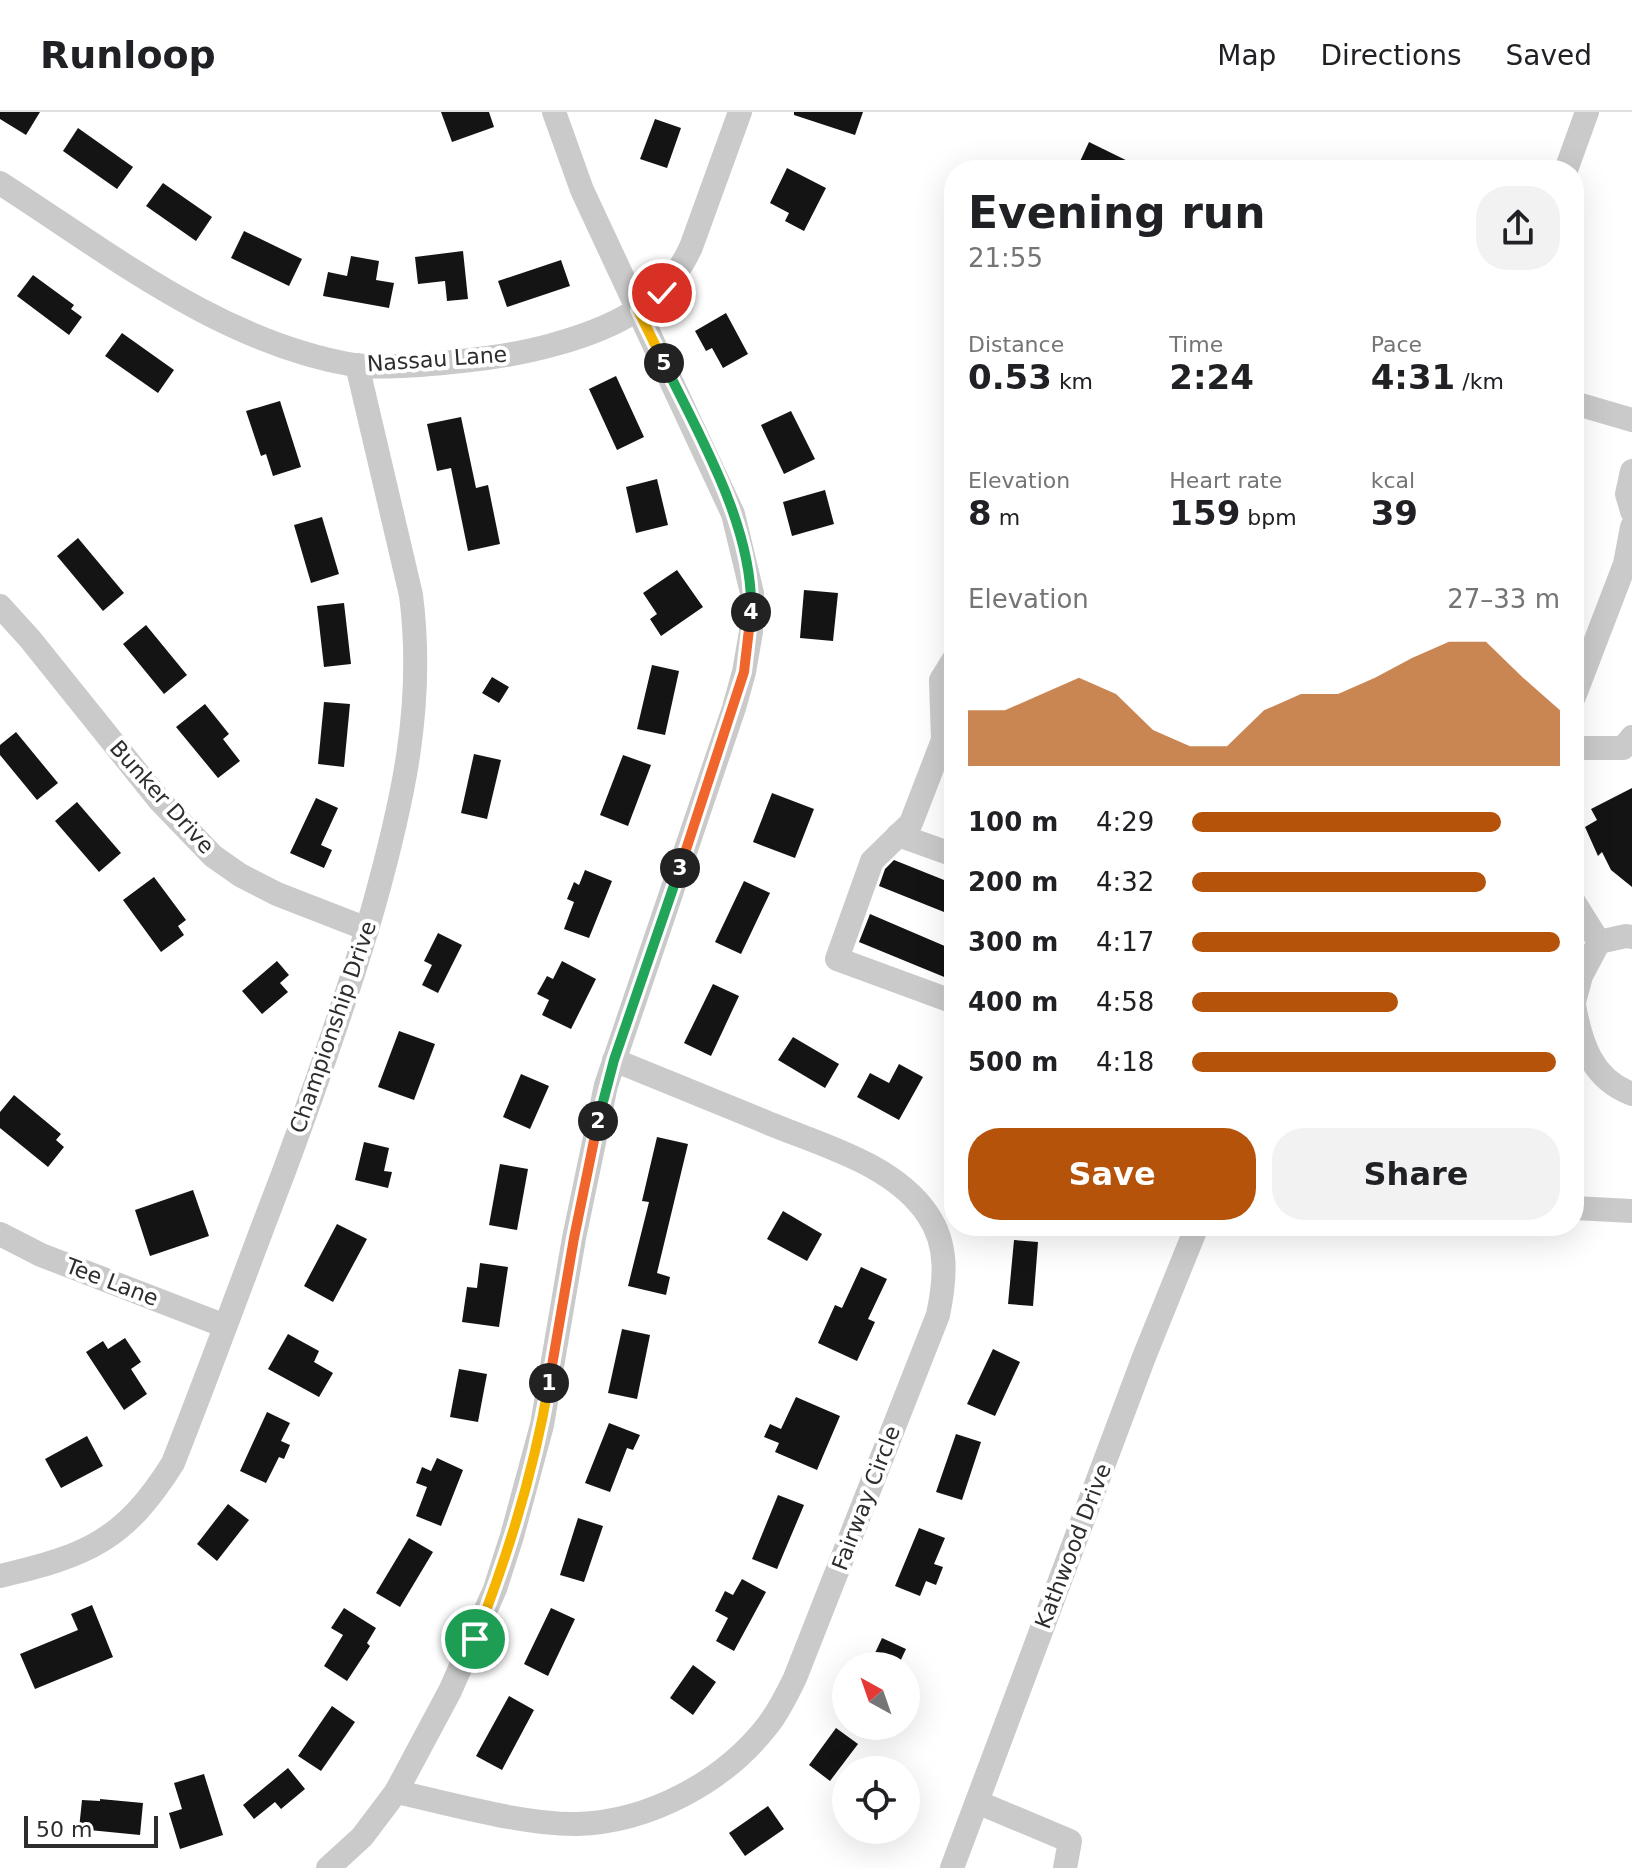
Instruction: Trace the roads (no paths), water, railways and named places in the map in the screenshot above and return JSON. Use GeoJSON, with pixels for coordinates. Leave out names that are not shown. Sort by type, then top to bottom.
{"type":"FeatureCollection","features":[{"type":"Feature","properties":{"kind":"street"},"geometry":{"type":"LineString","coordinates":[[328,1868],[362,1837],[396,1792],[475,1639],[512,1536],[542,1425],[574,1238],[601,1107],[614,1060],[734,708],[751,632],[752,593],[733,514],[582,190],[554,112]]}},
{"type":"Feature","properties":{"kind":"street","name":"Nassau Lane"},"geometry":{"type":"LineString","coordinates":[[0,183],[206,314],[284,347],[357,365],[439,363],[527,352],[565,342],[638,310],[662,293],[684,262],[740,112]]}},
{"type":"Feature","properties":{"kind":"street"},"geometry":{"type":"LineString","coordinates":[[1570,160],[1587,112]]}},
{"type":"Feature","properties":{"kind":"street","name":"Championship Drive"},"geometry":{"type":"LineString","coordinates":[[0,1576],[74,1556],[96,1545],[139,1512],[173,1463],[332,1045],[367,929],[403,795],[416,667],[411,595],[357,365]]}},
{"type":"Feature","properties":{"kind":"street"},"geometry":{"type":"LineString","coordinates":[[1584,406],[1632,420]]}},
{"type":"Feature","properties":{"kind":"street"},"geometry":{"type":"LineString","coordinates":[[1632,471],[1627,494],[1632,511]]}},
{"type":"Feature","properties":{"kind":"street"},"geometry":{"type":"LineString","coordinates":[[1584,673],[1628,566],[1632,527]]}},
{"type":"Feature","properties":{"kind":"street","name":"Bunker Drive"},"geometry":{"type":"LineString","coordinates":[[0,606],[160,801],[213,856],[240,875],[277,894],[367,929]]}},
{"type":"Feature","properties":{"kind":"street"},"geometry":{"type":"LineString","coordinates":[[944,675],[941,680],[943,740],[911,823],[872,861],[837,959],[944,998]]}},
{"type":"Feature","properties":{"kind":"street"},"geometry":{"type":"LineString","coordinates":[[1584,748],[1623,748],[1632,737]]}},
{"type":"Feature","properties":{"kind":"street"},"geometry":{"type":"LineString","coordinates":[[898,835],[944,851]]}},
{"type":"Feature","properties":{"kind":"street"},"geometry":{"type":"LineString","coordinates":[[1584,918],[1599,942]]}},
{"type":"Feature","properties":{"kind":"street"},"geometry":{"type":"LineString","coordinates":[[1584,970],[1599,942],[1632,937]]}},
{"type":"Feature","properties":{"kind":"street"},"geometry":{"type":"LineString","coordinates":[[1584,1049],[1591,1063],[1610,1084],[1632,1094]]}},
{"type":"Feature","properties":{"kind":"street","name":"Fairway Circle"},"geometry":{"type":"LineString","coordinates":[[396,1792],[534,1820],[575,1824],[609,1821],[642,1813],[676,1798],[728,1765],[768,1725],[795,1678],[938,1315],[945,1265],[939,1236],[929,1216],[898,1184],[857,1160],[614,1060]]}},
{"type":"Feature","properties":{"kind":"street"},"geometry":{"type":"LineString","coordinates":[[1584,1209],[1632,1211]]}},
{"type":"Feature","properties":{"kind":"street","name":"Tee Lane"},"geometry":{"type":"LineString","coordinates":[[0,1234],[41,1255],[225,1326]]}},
{"type":"Feature","properties":{"kind":"street","name":"Kathwood Drive"},"geometry":{"type":"LineString","coordinates":[[952,1868],[1144,1357],[1193,1236]]}},
{"type":"Feature","properties":{"kind":"street"},"geometry":{"type":"LineString","coordinates":[[977,1802],[1070,1841],[1065,1868]]}}]}
